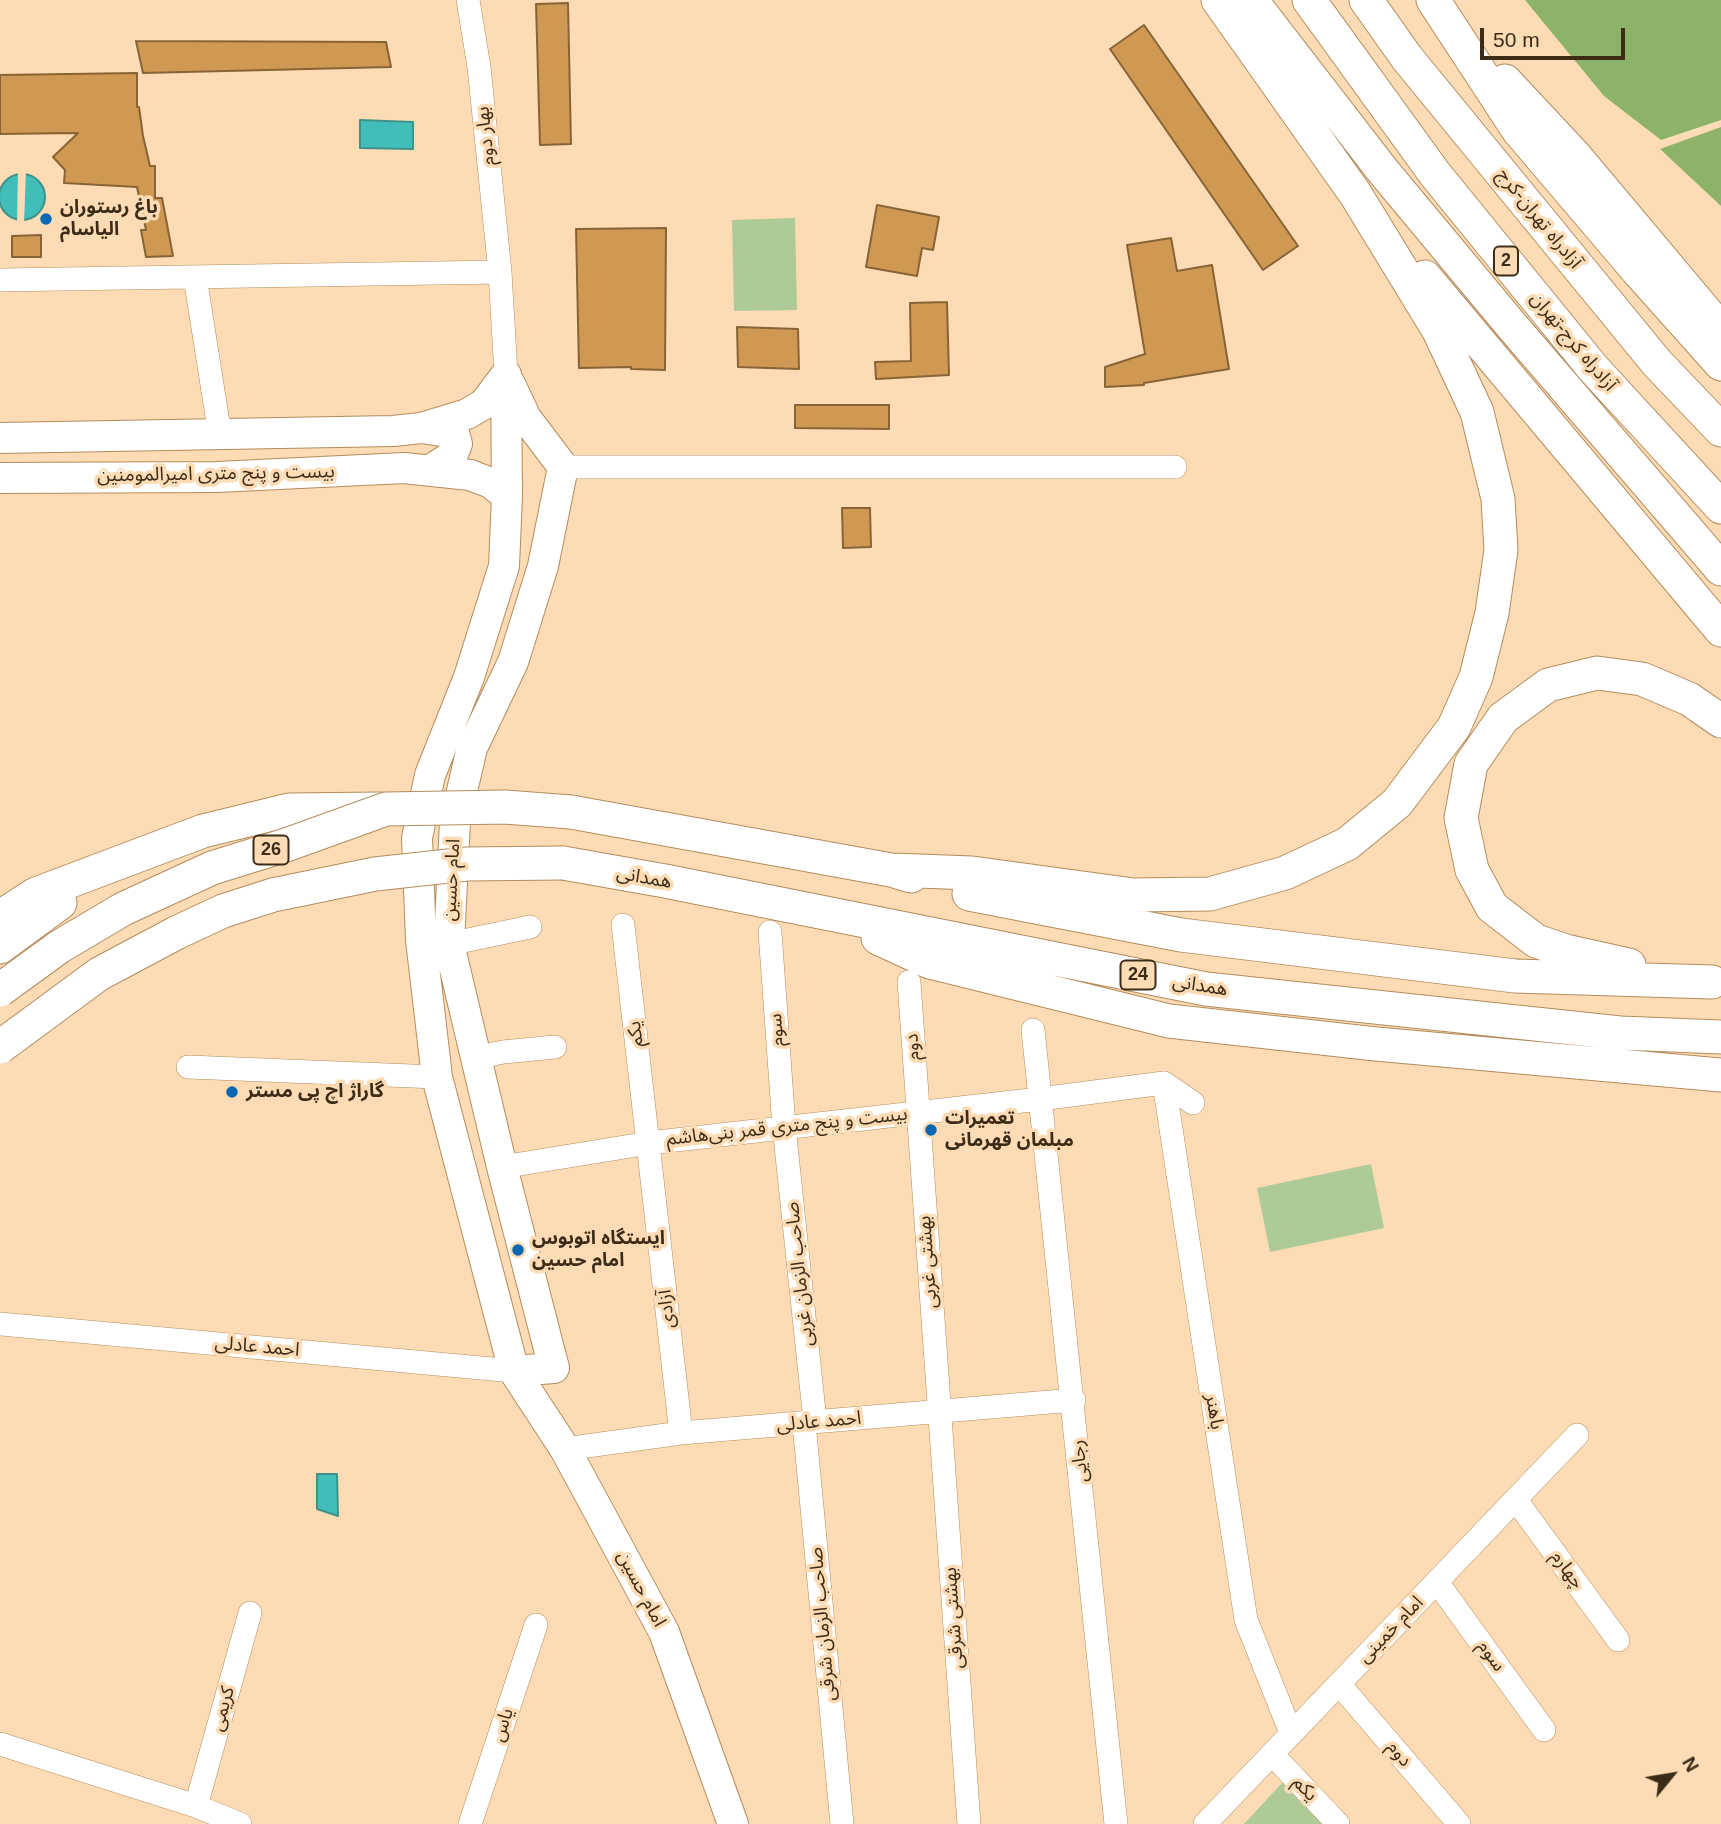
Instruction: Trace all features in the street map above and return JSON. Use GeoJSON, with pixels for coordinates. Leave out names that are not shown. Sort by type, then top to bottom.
{"type":"FeatureCollection","features":[{"type":"Feature","properties":{"kind":"highway"},"geometry":{"type":"LineString","coordinates":[[891,870],[972,873],[1134,895],[1210,894],[1285,873],[1347,844],[1397,803],[1454,727],[1476,677],[1492,613],[1501,550],[1498,499],[1477,412],[1438,331],[1356,195],[1218,0]]}},
{"type":"Feature","properties":{"kind":"highway"},"geometry":{"type":"LineString","coordinates":[[1251,0],[1383,171],[1511,326],[1721,569]]}},
{"type":"Feature","properties":{"kind":"highway","name":"آزادراه کرج-تهران"},"geometry":{"type":"LineString","coordinates":[[1309,0],[1453,196],[1593,368],[1721,507]]}},
{"type":"Feature","properties":{"kind":"highway","name":"آزادراه تهران-کرج"},"geometry":{"type":"LineString","coordinates":[[1366,0],[1407,58],[1657,363],[1721,430]]}},
{"type":"Feature","properties":{"kind":"highway"},"geometry":{"type":"LineString","coordinates":[[1438,8],[1576,157],[1721,330]]}},
{"type":"Feature","properties":{"kind":"highway"},"geometry":{"type":"LineString","coordinates":[[1438,8],[1518,130],[1721,364]]}},
{"type":"Feature","properties":{"kind":"highway"},"geometry":{"type":"LineString","coordinates":[[1356,195],[1721,630]]}},
{"type":"Feature","properties":{"kind":"highway"},"geometry":{"type":"LineString","coordinates":[[1620,211],[1721,310]]}},
{"type":"Feature","properties":{"kind":"highway"},"geometry":{"type":"LineString","coordinates":[[1717,982],[1566,951],[1536,941],[1492,907],[1472,870],[1461,818],[1471,764],[1503,718],[1548,685],[1597,673],[1642,679],[1689,699],[1721,721]]}},
{"type":"Feature","properties":{"kind":"highway","name":"26"},"geometry":{"type":"LineString","coordinates":[[0,990],[60,947],[122,909],[212,869],[386,809],[505,807],[571,812],[891,870]]}},
{"type":"Feature","properties":{"kind":"highway"},"geometry":{"type":"LineString","coordinates":[[0,917],[36,894],[203,831],[289,810],[386,809]]}},
{"type":"Feature","properties":{"kind":"highway"},"geometry":{"type":"LineString","coordinates":[[0,947],[122,860]]}},
{"type":"Feature","properties":{"kind":"highway","name":"26"},"geometry":{"type":"LineString","coordinates":[[0,1047],[99,974],[223,911],[273,895],[374,874],[467,864],[563,863]]}},
{"type":"Feature","properties":{"kind":"highway","name":"همدانی"},"geometry":{"type":"LineString","coordinates":[[563,863],[1206,989],[1620,1033],[1721,1037]]}},
{"type":"Feature","properties":{"kind":"highway"},"geometry":{"type":"LineString","coordinates":[[891,870],[965,893],[1181,935],[1515,976],[1717,982]]}},
{"type":"Feature","properties":{"kind":"highway"},"geometry":{"type":"LineString","coordinates":[[825,914],[930,962],[1168,1021],[1376,1044],[1721,1075]]}},
{"type":"Feature","properties":{"kind":"main road"},"geometry":{"type":"LineString","coordinates":[[421,428],[467,414],[484,404],[506,374]]}},
{"type":"Feature","properties":{"kind":"main road","name":"امام حسین"},"geometry":{"type":"LineString","coordinates":[[506,374],[526,418],[563,467],[543,566],[513,662],[472,748],[455,821],[449,943],[475,1058],[554,1368],[514,1371]]}},
{"type":"Feature","properties":{"kind":"main road","name":"امام حسین"},"geometry":{"type":"LineString","coordinates":[[506,374],[507,496],[504,566],[470,677],[430,775],[417,838],[421,940],[437,1077],[514,1371],[565,1449],[664,1632],[733,1824]]}},
{"type":"Feature","properties":{"kind":"main road"},"geometry":{"type":"LineString","coordinates":[[421,428],[454,433],[457,444],[453,456],[432,469]]}},
{"type":"Feature","properties":{"kind":"main road","name":"بیست و پنج متری امیرالمومنین"},"geometry":{"type":"LineString","coordinates":[[0,438],[393,432],[421,428]]}},
{"type":"Feature","properties":{"kind":"main road"},"geometry":{"type":"LineString","coordinates":[[216,477],[220,435]]}},
{"type":"Feature","properties":{"kind":"main road","name":"بیست و پنج متری امیرالمومنین"},"geometry":{"type":"LineString","coordinates":[[0,478],[216,477],[404,468],[470,475],[491,483],[507,496]]}},
{"type":"Feature","properties":{"kind":"street","name":"بهار دوم"},"geometry":{"type":"LineString","coordinates":[[468,0],[480,67],[500,272]]}},
{"type":"Feature","properties":{"kind":"street"},"geometry":{"type":"LineString","coordinates":[[0,280],[500,272]]}},
{"type":"Feature","properties":{"kind":"street","name":"امام حسین"},"geometry":{"type":"LineString","coordinates":[[500,272],[506,374]]}},
{"type":"Feature","properties":{"kind":"street"},"geometry":{"type":"LineString","coordinates":[[195,277],[220,435]]}},
{"type":"Feature","properties":{"kind":"street"},"geometry":{"type":"LineString","coordinates":[[563,467],[1175,467]]}},
{"type":"Feature","properties":{"kind":"street","name":"یکم"},"geometry":{"type":"LineString","coordinates":[[623,925],[649,1143]]}},
{"type":"Feature","properties":{"kind":"street"},"geometry":{"type":"LineString","coordinates":[[449,943],[530,927]]}},
{"type":"Feature","properties":{"kind":"street","name":"سوم"},"geometry":{"type":"LineString","coordinates":[[770,932],[784,1128]]}},
{"type":"Feature","properties":{"kind":"street","name":"دوم"},"geometry":{"type":"LineString","coordinates":[[909,982],[918,1113]]}},
{"type":"Feature","properties":{"kind":"street"},"geometry":{"type":"LineString","coordinates":[[1033,1030],[1040,1099]]}},
{"type":"Feature","properties":{"kind":"street"},"geometry":{"type":"LineString","coordinates":[[475,1058],[503,1052],[555,1047]]}},
{"type":"Feature","properties":{"kind":"street"},"geometry":{"type":"LineString","coordinates":[[188,1067],[437,1077]]}},
{"type":"Feature","properties":{"kind":"street"},"geometry":{"type":"LineString","coordinates":[[1164,1083],[1193,1103]]}},
{"type":"Feature","properties":{"kind":"street","name":"بیست و پنج متری قمر بنی‌هاشم"},"geometry":{"type":"LineString","coordinates":[[502,1167],[649,1143],[1164,1083]]}},
{"type":"Feature","properties":{"kind":"street","name":"باهنر"},"geometry":{"type":"LineString","coordinates":[[1164,1083],[1246,1620],[1291,1733]]}},
{"type":"Feature","properties":{"kind":"street","name":"رجایی"},"geometry":{"type":"LineString","coordinates":[[1040,1099],[1074,1400],[1116,1824]]}},
{"type":"Feature","properties":{"kind":"street","name":"بهشتی غربی"},"geometry":{"type":"LineString","coordinates":[[918,1113],[938,1412]]}},
{"type":"Feature","properties":{"kind":"street","name":"صاحب الزمان غربی"},"geometry":{"type":"LineString","coordinates":[[784,1128],[810,1422]]}},
{"type":"Feature","properties":{"kind":"street","name":"آزادی"},"geometry":{"type":"LineString","coordinates":[[649,1143],[681,1433]]}},
{"type":"Feature","properties":{"kind":"street","name":"احمد عادلی"},"geometry":{"type":"LineString","coordinates":[[0,1324],[514,1371]]}},
{"type":"Feature","properties":{"kind":"street","name":"احمد عادلی"},"geometry":{"type":"LineString","coordinates":[[565,1449],[681,1433],[1074,1400]]}},
{"type":"Feature","properties":{"kind":"street","name":"بهشتی شرقی"},"geometry":{"type":"LineString","coordinates":[[938,1412],[969,1824]]}},
{"type":"Feature","properties":{"kind":"street","name":"صاحب الزمان شرقی"},"geometry":{"type":"LineString","coordinates":[[810,1422],[842,1824]]}},
{"type":"Feature","properties":{"kind":"street","name":"امام خمینی"},"geometry":{"type":"LineString","coordinates":[[1205,1824],[1577,1436]]}},
{"type":"Feature","properties":{"kind":"street","name":"چهارم"},"geometry":{"type":"LineString","coordinates":[[1516,1500],[1618,1640]]}},
{"type":"Feature","properties":{"kind":"street","name":"سوم"},"geometry":{"type":"LineString","coordinates":[[1437,1582],[1544,1730]]}},
{"type":"Feature","properties":{"kind":"street","name":"کریمی"},"geometry":{"type":"LineString","coordinates":[[197,1806],[250,1613]]}},
{"type":"Feature","properties":{"kind":"street","name":"یاس"},"geometry":{"type":"LineString","coordinates":[[470,1824],[536,1625]]}},
{"type":"Feature","properties":{"kind":"street","name":"دوم"},"geometry":{"type":"LineString","coordinates":[[1339,1684],[1459,1824]]}},
{"type":"Feature","properties":{"kind":"street"},"geometry":{"type":"LineString","coordinates":[[0,1744],[197,1806],[240,1824]]}},
{"type":"Feature","properties":{"kind":"street","name":"یکم"},"geometry":{"type":"LineString","coordinates":[[1272,1754],[1338,1824]]}},
{"type":"Feature","properties":{"kind":"green space"},"geometry":{"type":"Polygon","coordinates":[[[1525,0],[1721,0],[1721,120],[1661,140],[1604,96],[1525,0]]]}},
{"type":"Feature","properties":{"kind":"green space"},"geometry":{"type":"Polygon","coordinates":[[[1721,127],[1721,206],[1660,149],[1721,127]]]}},
{"type":"Feature","properties":{"kind":"green space"},"geometry":{"type":"Polygon","coordinates":[[[795,218],[797,310],[734,311],[732,220],[795,218]]]}},
{"type":"Feature","properties":{"kind":"green space"},"geometry":{"type":"Polygon","coordinates":[[[1371,1164],[1384,1228],[1270,1252],[1257,1188],[1371,1164]]]}},
{"type":"Feature","properties":{"kind":"green space"},"geometry":{"type":"Polygon","coordinates":[[[1282,1783],[1322,1824],[1244,1824],[1282,1783]]]}},
{"type":"Feature","properties":{"kind":"water"},"geometry":{"type":"Polygon","coordinates":[[[360,120],[413,122],[413,149],[360,148],[360,120]]]}},
{"type":"Feature","properties":{"kind":"water"},"geometry":{"type":"Polygon","coordinates":[[[22,174],[38,181],[45,197],[38,213],[22,220],[6,213],[-1,197],[6,181],[22,174]]]}},
{"type":"Feature","properties":{"kind":"water"},"geometry":{"type":"Polygon","coordinates":[[[317,1474],[337,1474],[338,1516],[317,1509],[317,1474]]]}},
{"type":"Feature","properties":{"kind":"pier"},"geometry":{"type":"Polygon","coordinates":[[[18,170],[26,170],[24,223],[17,223],[18,170]]]}},
{"type":"Feature","properties":{"kind":"building"},"geometry":{"type":"Polygon","coordinates":[[[568,3],[571,144],[540,145],[536,4],[568,3]]]}},
{"type":"Feature","properties":{"kind":"building"},"geometry":{"type":"Polygon","coordinates":[[[1144,25],[1298,246],[1263,270],[1110,49],[1144,25]]]}},
{"type":"Feature","properties":{"kind":"building"},"geometry":{"type":"Polygon","coordinates":[[[136,41],[386,42],[391,67],[143,73],[136,41]]]}},
{"type":"Feature","properties":{"kind":"building"},"geometry":{"type":"Polygon","coordinates":[[[137,73],[137,107],[150,166],[155,166],[155,198],[162,198],[173,256],[146,257],[141,230],[146,230],[137,187],[64,183],[65,170],[53,157],[78,133],[0,134],[0,75],[137,73]]]}},
{"type":"Feature","properties":{"kind":"building"},"geometry":{"type":"Polygon","coordinates":[[[877,205],[939,217],[933,250],[922,248],[917,276],[866,267],[877,205]]]}},
{"type":"Feature","properties":{"kind":"building"},"geometry":{"type":"Polygon","coordinates":[[[666,228],[665,370],[631,367],[579,368],[576,229],[666,228]]]}},
{"type":"Feature","properties":{"kind":"building"},"geometry":{"type":"Polygon","coordinates":[[[41,235],[41,257],[12,257],[12,236],[41,235]]]}},
{"type":"Feature","properties":{"kind":"building"},"geometry":{"type":"Polygon","coordinates":[[[1171,238],[1177,271],[1212,265],[1229,369],[1144,385],[1105,387],[1105,367],[1145,354],[1127,245],[1171,238]]]}},
{"type":"Feature","properties":{"kind":"building"},"geometry":{"type":"Polygon","coordinates":[[[947,302],[949,375],[876,379],[875,362],[911,361],[910,303],[947,302]]]}},
{"type":"Feature","properties":{"kind":"building"},"geometry":{"type":"Polygon","coordinates":[[[737,327],[798,329],[799,369],[738,367],[737,327]]]}},
{"type":"Feature","properties":{"kind":"building"},"geometry":{"type":"Polygon","coordinates":[[[795,405],[889,405],[889,429],[795,428],[795,405]]]}},
{"type":"Feature","properties":{"kind":"building"},"geometry":{"type":"Polygon","coordinates":[[[842,508],[870,508],[871,547],[843,548],[842,508]]]}},
{"type":"Feature","properties":{"kind":"place","name":"باغ رستوران الیاسام"},"geometry":{"type":"Point","coordinates":[46,219]}},
{"type":"Feature","properties":{"kind":"place","name":"گاراژ اچ پی مستر"},"geometry":{"type":"Point","coordinates":[232,1092]}},
{"type":"Feature","properties":{"kind":"place","name":"تعمیرات مبلمان قهرمانی"},"geometry":{"type":"Point","coordinates":[931,1130]}},
{"type":"Feature","properties":{"kind":"place","name":"ایستگاه اتوبوس امام حسین"},"geometry":{"type":"Point","coordinates":[518,1250]}}]}
